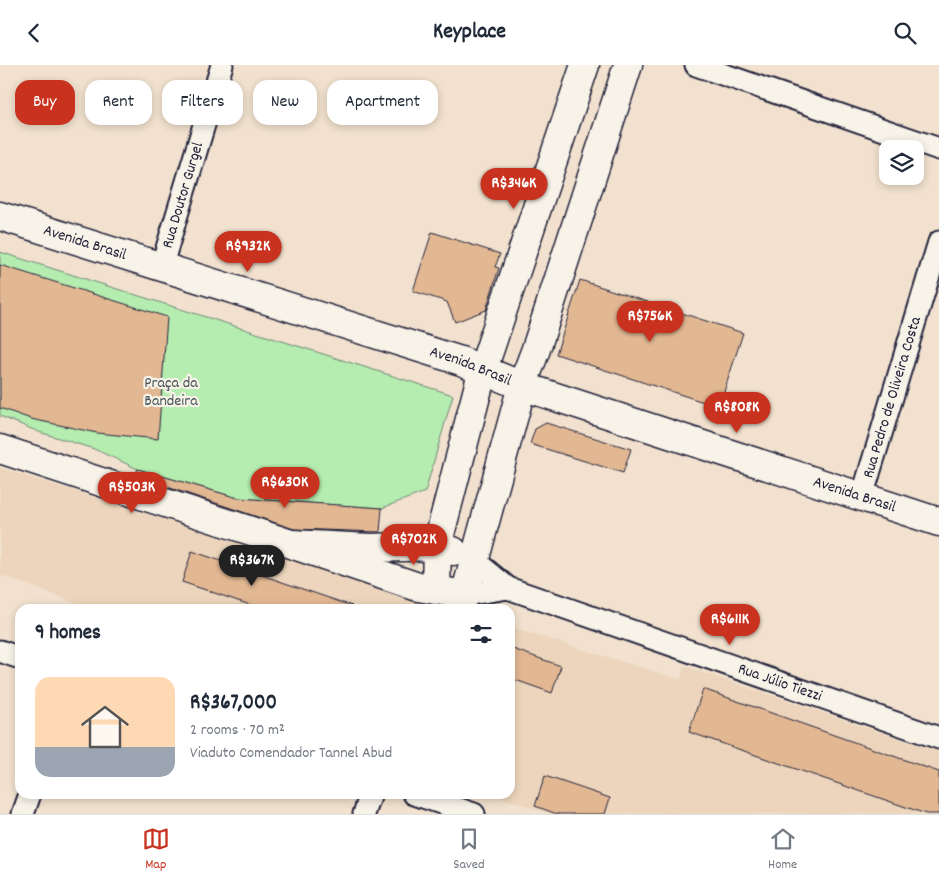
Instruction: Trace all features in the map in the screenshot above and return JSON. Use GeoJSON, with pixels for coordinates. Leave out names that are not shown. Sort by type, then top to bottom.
{"type":"FeatureCollection","features":[{"type":"Feature","properties":{"kind":"street","name":"Rua Doutor Gurgel"},"geometry":{"type":"LineString","coordinates":[[161,268],[222,65]]}},
{"type":"Feature","properties":{"kind":"street"},"geometry":{"type":"LineString","coordinates":[[436,590],[437,546],[483,369],[585,65]]}},
{"type":"Feature","properties":{"kind":"street"},"geometry":{"type":"LineString","coordinates":[[465,595],[522,385],[536,349],[628,65]]}},
{"type":"Feature","properties":{"kind":"street"},"geometry":{"type":"LineString","coordinates":[[696,65],[939,149]]}},
{"type":"Feature","properties":{"kind":"street","name":"Avenida Brasil"},"geometry":{"type":"LineString","coordinates":[[0,216],[483,369],[522,385],[939,522]]}},
{"type":"Feature","properties":{"kind":"street","name":"Rua Pedro de Oliveira Costa"},"geometry":{"type":"LineString","coordinates":[[862,497],[939,242]]}},
{"type":"Feature","properties":{"kind":"street","name":"Rua Júlio Tiezzi"},"geometry":{"type":"LineString","coordinates":[[0,449],[418,587],[465,595],[508,588]]}},
{"type":"Feature","properties":{"kind":"street"},"geometry":{"type":"LineString","coordinates":[[284,542],[370,547],[437,546]]}},
{"type":"Feature","properties":{"kind":"street","name":"Rua Júlio Tiezzi"},"geometry":{"type":"LineString","coordinates":[[437,546],[474,560],[508,588],[939,739]]}},
{"type":"Feature","properties":{"kind":"street"},"geometry":{"type":"LineString","coordinates":[[0,651],[15,656]]}},
{"type":"Feature","properties":{"kind":"street"},"geometry":{"type":"LineString","coordinates":[[23,814],[28,799]]}},
{"type":"Feature","properties":{"kind":"street"},"geometry":{"type":"LineString","coordinates":[[364,814],[369,799]]}},
{"type":"Feature","properties":{"kind":"street"},"geometry":{"type":"LineString","coordinates":[[429,799],[474,814]]}},
{"type":"Feature","properties":{"kind":"shaded area"},"geometry":{"type":"Polygon","coordinates":[[[0,468],[435,604],[77,604],[0,575],[0,468]]]}},
{"type":"Feature","properties":{"kind":"shaded area"},"geometry":{"type":"Polygon","coordinates":[[[515,629],[681,680],[684,666],[939,752],[939,814],[552,814],[506,799],[515,799],[515,629]]]}},
{"type":"Feature","properties":{"kind":"green space","name":"Praça da Bandeira"},"geometry":{"type":"Polygon","coordinates":[[[0,252],[453,395],[425,492],[382,508],[238,498],[138,469],[94,449],[39,432],[0,416],[0,252]]]}},
{"type":"Feature","properties":{"kind":"building"},"geometry":{"type":"Polygon","coordinates":[[[432,232],[500,254],[495,267],[499,268],[486,310],[455,322],[447,302],[413,291],[432,232]]]}},
{"type":"Feature","properties":{"kind":"building"},"geometry":{"type":"Polygon","coordinates":[[[0,265],[167,317],[158,439],[97,433],[31,419],[0,408],[0,265]]]}},
{"type":"Feature","properties":{"kind":"building"},"geometry":{"type":"Polygon","coordinates":[[[580,280],[743,333],[719,407],[556,354],[580,280]]]}},
{"type":"Feature","properties":{"kind":"building"},"geometry":{"type":"Polygon","coordinates":[[[546,423],[631,449],[623,473],[530,444],[535,429],[546,423]]]}},
{"type":"Feature","properties":{"kind":"building"},"geometry":{"type":"Polygon","coordinates":[[[138,469],[238,498],[382,508],[380,532],[294,529],[134,476],[138,469]]]}},
{"type":"Feature","properties":{"kind":"building"},"geometry":{"type":"Polygon","coordinates":[[[192,551],[346,604],[247,604],[182,582],[192,551]]]}},
{"type":"Feature","properties":{"kind":"building"},"geometry":{"type":"Polygon","coordinates":[[[515,650],[561,666],[552,693],[515,680],[515,650]]]}},
{"type":"Feature","properties":{"kind":"building"},"geometry":{"type":"Polygon","coordinates":[[[703,689],[939,772],[939,814],[926,814],[689,732],[703,689]]]}},
{"type":"Feature","properties":{"kind":"building"},"geometry":{"type":"Polygon","coordinates":[[[545,776],[610,798],[605,814],[557,814],[535,806],[545,776]]]}}]}
